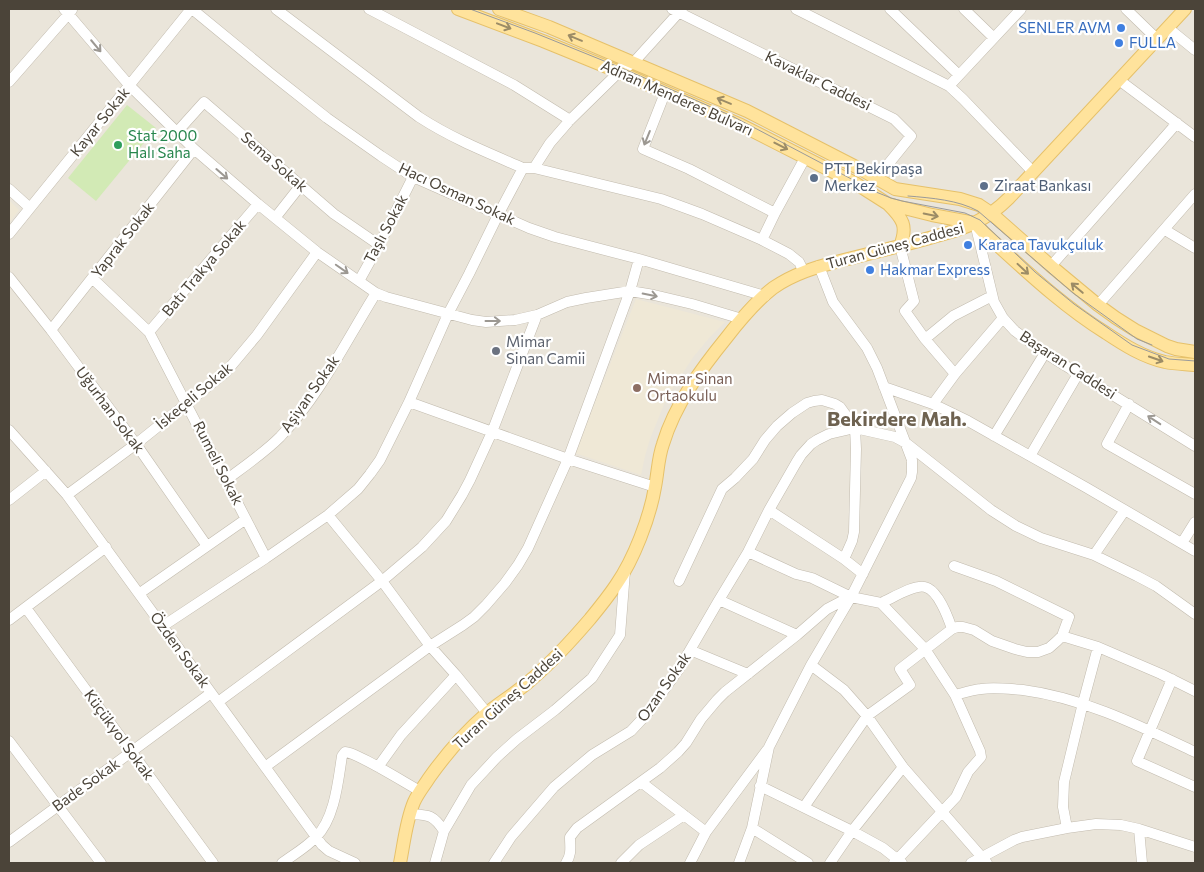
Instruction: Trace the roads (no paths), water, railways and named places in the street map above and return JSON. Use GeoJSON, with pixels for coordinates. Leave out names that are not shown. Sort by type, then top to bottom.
{"type":"FeatureCollection","features":[{"type":"Feature","properties":{"kind":"main road","name":"Adnan Menderes Bulvarı"},"geometry":{"type":"LineString","coordinates":[[458,9],[620,72],[740,125],[854,183],[888,204],[975,223]]}},
{"type":"Feature","properties":{"kind":"main road","name":"Adnan Menderes Bulvarı"},"geometry":{"type":"LineString","coordinates":[[499,9],[634,62],[747,112],[895,189],[920,192],[979,205],[991,213],[1098,305],[1135,330],[1160,343],[1176,349],[1195,352]]}},
{"type":"Feature","properties":{"kind":"main road","name":"Turan Güneş Caddesi"},"geometry":{"type":"LineString","coordinates":[[400,863],[414,801],[439,765],[488,713],[531,680],[567,646],[603,603],[625,570],[643,530],[655,487],[662,446],[675,412],[716,350],[753,305],[782,283],[803,272],[819,266],[959,230],[991,213],[1009,198],[1185,9]]}},
{"type":"Feature","properties":{"kind":"main road"},"geometry":{"type":"LineString","coordinates":[[895,189],[888,204],[896,212],[905,231],[900,246]]}},
{"type":"Feature","properties":{"kind":"main road"},"geometry":{"type":"LineString","coordinates":[[975,223],[984,234],[1054,296],[1094,326],[1135,351],[1172,364],[1195,365]]}},
{"type":"Feature","properties":{"kind":"street","name":"Kayar Sokak"},"geometry":{"type":"LineString","coordinates":[[9,234],[191,9]]}},
{"type":"Feature","properties":{"kind":"street","name":"Hacı Osman Sokak"},"geometry":{"type":"LineString","coordinates":[[191,9],[327,118],[413,177],[498,215],[555,237],[639,259],[765,296]]}},
{"type":"Feature","properties":{"kind":"street"},"geometry":{"type":"LineString","coordinates":[[276,9],[420,117],[475,148],[529,168],[660,199],[702,214],[762,240],[795,259],[803,272]]}},
{"type":"Feature","properties":{"kind":"street"},"geometry":{"type":"LineString","coordinates":[[369,9],[514,85],[570,120]]}},
{"type":"Feature","properties":{"kind":"street"},"geometry":{"type":"LineString","coordinates":[[796,9],[948,86],[964,99],[1033,172]]}},
{"type":"Feature","properties":{"kind":"street"},"geometry":{"type":"LineString","coordinates":[[890,9],[959,75]]}},
{"type":"Feature","properties":{"kind":"street"},"geometry":{"type":"LineString","coordinates":[[964,9],[994,38]]}},
{"type":"Feature","properties":{"kind":"street"},"geometry":{"type":"LineString","coordinates":[[948,86],[1020,9]]}},
{"type":"Feature","properties":{"kind":"street"},"geometry":{"type":"LineString","coordinates":[[1126,9],[1157,39]]}},
{"type":"Feature","properties":{"kind":"street"},"geometry":{"type":"LineString","coordinates":[[9,82],[68,10],[129,85],[194,149],[317,252],[376,293],[400,302],[486,322],[516,320],[536,315],[567,302],[630,291],[692,304],[742,318]]}},
{"type":"Feature","properties":{"kind":"street"},"geometry":{"type":"LineString","coordinates":[[162,626],[328,515],[358,489],[380,460],[409,402],[448,314],[498,215],[529,168],[570,120],[620,72],[634,62],[678,10]]}},
{"type":"Feature","properties":{"kind":"street","name":"Kavaklar Caddesi"},"geometry":{"type":"LineString","coordinates":[[678,10],[894,119],[911,136],[877,178]]}},
{"type":"Feature","properties":{"kind":"street"},"geometry":{"type":"LineString","coordinates":[[1168,28],[1195,50]]}},
{"type":"Feature","properties":{"kind":"street"},"geometry":{"type":"LineString","coordinates":[[1119,80],[1195,136]]}},
{"type":"Feature","properties":{"kind":"street"},"geometry":{"type":"LineString","coordinates":[[665,92],[643,149],[689,169],[775,213]]}},
{"type":"Feature","properties":{"kind":"street","name":"Sema Sokak"},"geometry":{"type":"LineString","coordinates":[[177,132],[204,102],[334,214],[379,245]]}},
{"type":"Feature","properties":{"kind":"street"},"geometry":{"type":"LineString","coordinates":[[1051,266],[1178,123]]}},
{"type":"Feature","properties":{"kind":"street","name":"Yaprak Sokak"},"geometry":{"type":"LineString","coordinates":[[51,330],[194,149]]}},
{"type":"Feature","properties":{"kind":"street"},"geometry":{"type":"LineString","coordinates":[[762,240],[805,158]]}},
{"type":"Feature","properties":{"kind":"street","name":"Taşlı Sokak"},"geometry":{"type":"LineString","coordinates":[[359,281],[413,177]]}},
{"type":"Feature","properties":{"kind":"street"},"geometry":{"type":"LineString","coordinates":[[275,218],[301,185]]}},
{"type":"Feature","properties":{"kind":"street"},"geometry":{"type":"LineString","coordinates":[[9,189],[30,208]]}},
{"type":"Feature","properties":{"kind":"street"},"geometry":{"type":"LineString","coordinates":[[1098,305],[1195,194]]}},
{"type":"Feature","properties":{"kind":"street","name":"Batı Trakya Sokak"},"geometry":{"type":"LineString","coordinates":[[149,332],[258,204]]}},
{"type":"Feature","properties":{"kind":"street","name":"Başaran Caddesi"},"geometry":{"type":"LineString","coordinates":[[975,223],[992,296],[1003,318],[1015,331],[1045,353],[1195,446]]}},
{"type":"Feature","properties":{"kind":"street"},"geometry":{"type":"LineString","coordinates":[[1165,230],[1195,248]]}},
{"type":"Feature","properties":{"kind":"street"},"geometry":{"type":"LineString","coordinates":[[900,246],[914,301],[905,311],[925,339],[955,374]]}},
{"type":"Feature","properties":{"kind":"street","name":"İskeçeli Sokak"},"geometry":{"type":"LineString","coordinates":[[67,495],[187,404],[238,360],[258,336],[317,252]]}},
{"type":"Feature","properties":{"kind":"street"},"geometry":{"type":"LineString","coordinates":[[265,767],[430,646],[474,617],[514,571],[528,548],[568,459],[630,291],[639,259]]}},
{"type":"Feature","properties":{"kind":"street"},"geometry":{"type":"LineString","coordinates":[[690,863],[706,832],[769,747],[811,665],[851,597],[911,478],[912,460],[872,357],[833,302],[819,266]]}},
{"type":"Feature","properties":{"kind":"street","name":"Uğurhan Sokak"},"geometry":{"type":"LineString","coordinates":[[9,277],[136,444],[207,546]]}},
{"type":"Feature","properties":{"kind":"street","name":"Rumeli Sokak"},"geometry":{"type":"LineString","coordinates":[[92,278],[149,332],[266,558]]}},
{"type":"Feature","properties":{"kind":"street","name":"Aşiyan Sokak"},"geometry":{"type":"LineString","coordinates":[[226,480],[268,448],[294,420],[323,381],[376,293]]}},
{"type":"Feature","properties":{"kind":"street"},"geometry":{"type":"LineString","coordinates":[[925,339],[953,316],[992,296]]}},
{"type":"Feature","properties":{"kind":"street"},"geometry":{"type":"LineString","coordinates":[[218,702],[382,582],[422,547],[446,521],[462,496],[492,432],[536,315]]}},
{"type":"Feature","properties":{"kind":"street"},"geometry":{"type":"LineString","coordinates":[[933,404],[955,374],[1003,318]]}},
{"type":"Feature","properties":{"kind":"street"},"geometry":{"type":"LineString","coordinates":[[994,436],[1045,353]]}},
{"type":"Feature","properties":{"kind":"street"},"geometry":{"type":"LineString","coordinates":[[1030,456],[1078,374]]}},
{"type":"Feature","properties":{"kind":"street"},"geometry":{"type":"LineString","coordinates":[[884,387],[933,404],[968,421],[1195,551]]}},
{"type":"Feature","properties":{"kind":"street"},"geometry":{"type":"LineString","coordinates":[[679,581],[722,489],[753,459],[776,426],[807,403],[814,401],[822,400],[840,407],[855,428],[854,532],[844,559]]}},
{"type":"Feature","properties":{"kind":"street"},"geometry":{"type":"LineString","coordinates":[[409,402],[568,459],[655,487]]}},
{"type":"Feature","properties":{"kind":"street"},"geometry":{"type":"LineString","coordinates":[[1129,404],[1107,444],[1195,494]]}},
{"type":"Feature","properties":{"kind":"street"},"geometry":{"type":"LineString","coordinates":[[855,428],[895,436],[991,510],[1016,526],[1041,538],[1094,555],[1137,576],[1156,586],[1195,614]]}},
{"type":"Feature","properties":{"kind":"street","name":"Ozan Sokak"},"geometry":{"type":"LineString","coordinates":[[494,863],[511,837],[554,787],[592,755],[631,731],[646,715],[679,669],[748,552],[769,510],[801,455],[811,444],[829,434],[855,428]]}},
{"type":"Feature","properties":{"kind":"street","name":"Özden Sokak"},"geometry":{"type":"LineString","coordinates":[[9,430],[67,495],[322,845],[329,851],[355,863]]}},
{"type":"Feature","properties":{"kind":"street"},"geometry":{"type":"LineString","coordinates":[[9,500],[46,471]]}},
{"type":"Feature","properties":{"kind":"street"},"geometry":{"type":"LineString","coordinates":[[769,510],[844,559],[863,574]]}},
{"type":"Feature","properties":{"kind":"street"},"geometry":{"type":"LineString","coordinates":[[1094,555],[1125,510]]}},
{"type":"Feature","properties":{"kind":"street"},"geometry":{"type":"LineString","coordinates":[[328,515],[430,646],[488,713]]}},
{"type":"Feature","properties":{"kind":"street"},"geometry":{"type":"LineString","coordinates":[[140,593],[246,519]]}},
{"type":"Feature","properties":{"kind":"street"},"geometry":{"type":"LineString","coordinates":[[1182,543],[1195,522]]}},
{"type":"Feature","properties":{"kind":"street"},"geometry":{"type":"LineString","coordinates":[[9,620],[106,547]]}},
{"type":"Feature","properties":{"kind":"street"},"geometry":{"type":"LineString","coordinates":[[748,552],[796,574],[812,578],[851,597],[880,603],[925,649],[955,695],[981,757],[968,772],[956,797],[898,862],[883,848],[760,786]]}},
{"type":"Feature","properties":{"kind":"street"},"geometry":{"type":"LineString","coordinates":[[804,807],[867,716],[910,685],[900,669],[952,629],[963,627],[974,630],[992,641],[1027,652],[1042,651],[1053,645],[1062,636],[1069,617],[996,581],[954,566]]}},
{"type":"Feature","properties":{"kind":"street"},"geometry":{"type":"LineString","coordinates":[[435,863],[444,831],[471,785],[517,739],[592,678],[620,635],[625,570]]}},
{"type":"Feature","properties":{"kind":"street"},"geometry":{"type":"LineString","coordinates":[[880,603],[924,586],[940,601],[952,629]]}},
{"type":"Feature","properties":{"kind":"street"},"geometry":{"type":"LineString","coordinates":[[566,863],[571,848],[570,837],[577,828],[660,768],[686,743],[717,700],[827,609],[851,597]]}},
{"type":"Feature","properties":{"kind":"street"},"geometry":{"type":"LineString","coordinates":[[719,600],[797,635]]}},
{"type":"Feature","properties":{"kind":"street","name":"Küçükyol Sokak"},"geometry":{"type":"LineString","coordinates":[[26,608],[213,863]]}},
{"type":"Feature","properties":{"kind":"street"},"geometry":{"type":"LineString","coordinates":[[1062,636],[1098,647],[1195,691]]}},
{"type":"Feature","properties":{"kind":"street"},"geometry":{"type":"LineString","coordinates":[[1067,828],[1063,807],[1064,782],[1098,647]]}},
{"type":"Feature","properties":{"kind":"street"},"geometry":{"type":"LineString","coordinates":[[690,650],[748,674]]}},
{"type":"Feature","properties":{"kind":"street"},"geometry":{"type":"LineString","coordinates":[[811,665],[844,690],[867,716],[903,767],[984,860]]}},
{"type":"Feature","properties":{"kind":"street"},"geometry":{"type":"LineString","coordinates":[[378,767],[401,735],[456,676]]}},
{"type":"Feature","properties":{"kind":"street"},"geometry":{"type":"LineString","coordinates":[[1172,679],[1137,761],[1195,787]]}},
{"type":"Feature","properties":{"kind":"street"},"geometry":{"type":"LineString","coordinates":[[955,695],[982,689],[1012,689],[1043,693],[1083,703],[1195,752]]}},
{"type":"Feature","properties":{"kind":"street","name":"Bade Sokak"},"geometry":{"type":"LineString","coordinates":[[9,842],[211,692]]}},
{"type":"Feature","properties":{"kind":"street"},"geometry":{"type":"LineString","coordinates":[[9,741],[101,863]]}},
{"type":"Feature","properties":{"kind":"street"},"geometry":{"type":"LineString","coordinates":[[739,863],[752,828],[769,747]]}},
{"type":"Feature","properties":{"kind":"street"},"geometry":{"type":"LineString","coordinates":[[282,863],[316,837],[326,823],[333,805],[343,754],[349,752],[420,791]]}},
{"type":"Feature","properties":{"kind":"street"},"geometry":{"type":"LineString","coordinates":[[830,863],[852,831],[903,767]]}},
{"type":"Feature","properties":{"kind":"street"},"geometry":{"type":"LineString","coordinates":[[641,782],[706,832]]}},
{"type":"Feature","properties":{"kind":"street"},"geometry":{"type":"LineString","coordinates":[[410,814],[429,815],[439,823],[444,831]]}},
{"type":"Feature","properties":{"kind":"street"},"geometry":{"type":"LineString","coordinates":[[621,863],[639,845],[684,814]]}},
{"type":"Feature","properties":{"kind":"street"},"geometry":{"type":"LineString","coordinates":[[971,863],[984,860],[1014,840],[1022,837],[1067,828],[1102,824],[1139,829],[1195,847]]}},
{"type":"Feature","properties":{"kind":"street"},"geometry":{"type":"LineString","coordinates":[[752,828],[808,863]]}},
{"type":"Feature","properties":{"kind":"street"},"geometry":{"type":"LineString","coordinates":[[1139,829],[1142,863]]}},
{"type":"Feature","properties":{"kind":"tram line"},"geometry":{"type":"LineString","coordinates":[[470,9],[624,69],[734,117],[876,192],[902,201],[965,213],[980,220],[1035,272],[1074,304],[1132,345],[1169,359],[1195,361]]}},
{"type":"Feature","properties":{"kind":"tram line"},"geometry":{"type":"LineString","coordinates":[[908,196],[953,202],[978,211],[1073,293],[1137,339],[1152,345]]}},
{"type":"Feature","properties":{"kind":"place","name":"SENLER AVM"},"geometry":{"type":"Point","coordinates":[1121,28]}},
{"type":"Feature","properties":{"kind":"place","name":"FULLA"},"geometry":{"type":"Point","coordinates":[1119,43]}},
{"type":"Feature","properties":{"kind":"place","name":"Stat 2000 Halı Saha"},"geometry":{"type":"Point","coordinates":[118,145]}},
{"type":"Feature","properties":{"kind":"place","name":"PTT Bekirpaşa Merkez"},"geometry":{"type":"Point","coordinates":[814,178]}},
{"type":"Feature","properties":{"kind":"place","name":"Ziraat Bankası"},"geometry":{"type":"Point","coordinates":[984,186]}},
{"type":"Feature","properties":{"kind":"place","name":"Karaca Tavukçuluk"},"geometry":{"type":"Point","coordinates":[968,245]}},
{"type":"Feature","properties":{"kind":"place","name":"Hakmar Express"},"geometry":{"type":"Point","coordinates":[870,270]}},
{"type":"Feature","properties":{"kind":"place","name":"Mimar Sinan Camii"},"geometry":{"type":"Point","coordinates":[496,351]}},
{"type":"Feature","properties":{"kind":"place","name":"Mimar Sinan Ortaokulu"},"geometry":{"type":"Point","coordinates":[637,388]}},
{"type":"Feature","properties":{"kind":"district","name":"Bekirdere Mah."},"geometry":{"type":"Point","coordinates":[897,419]}}]}
